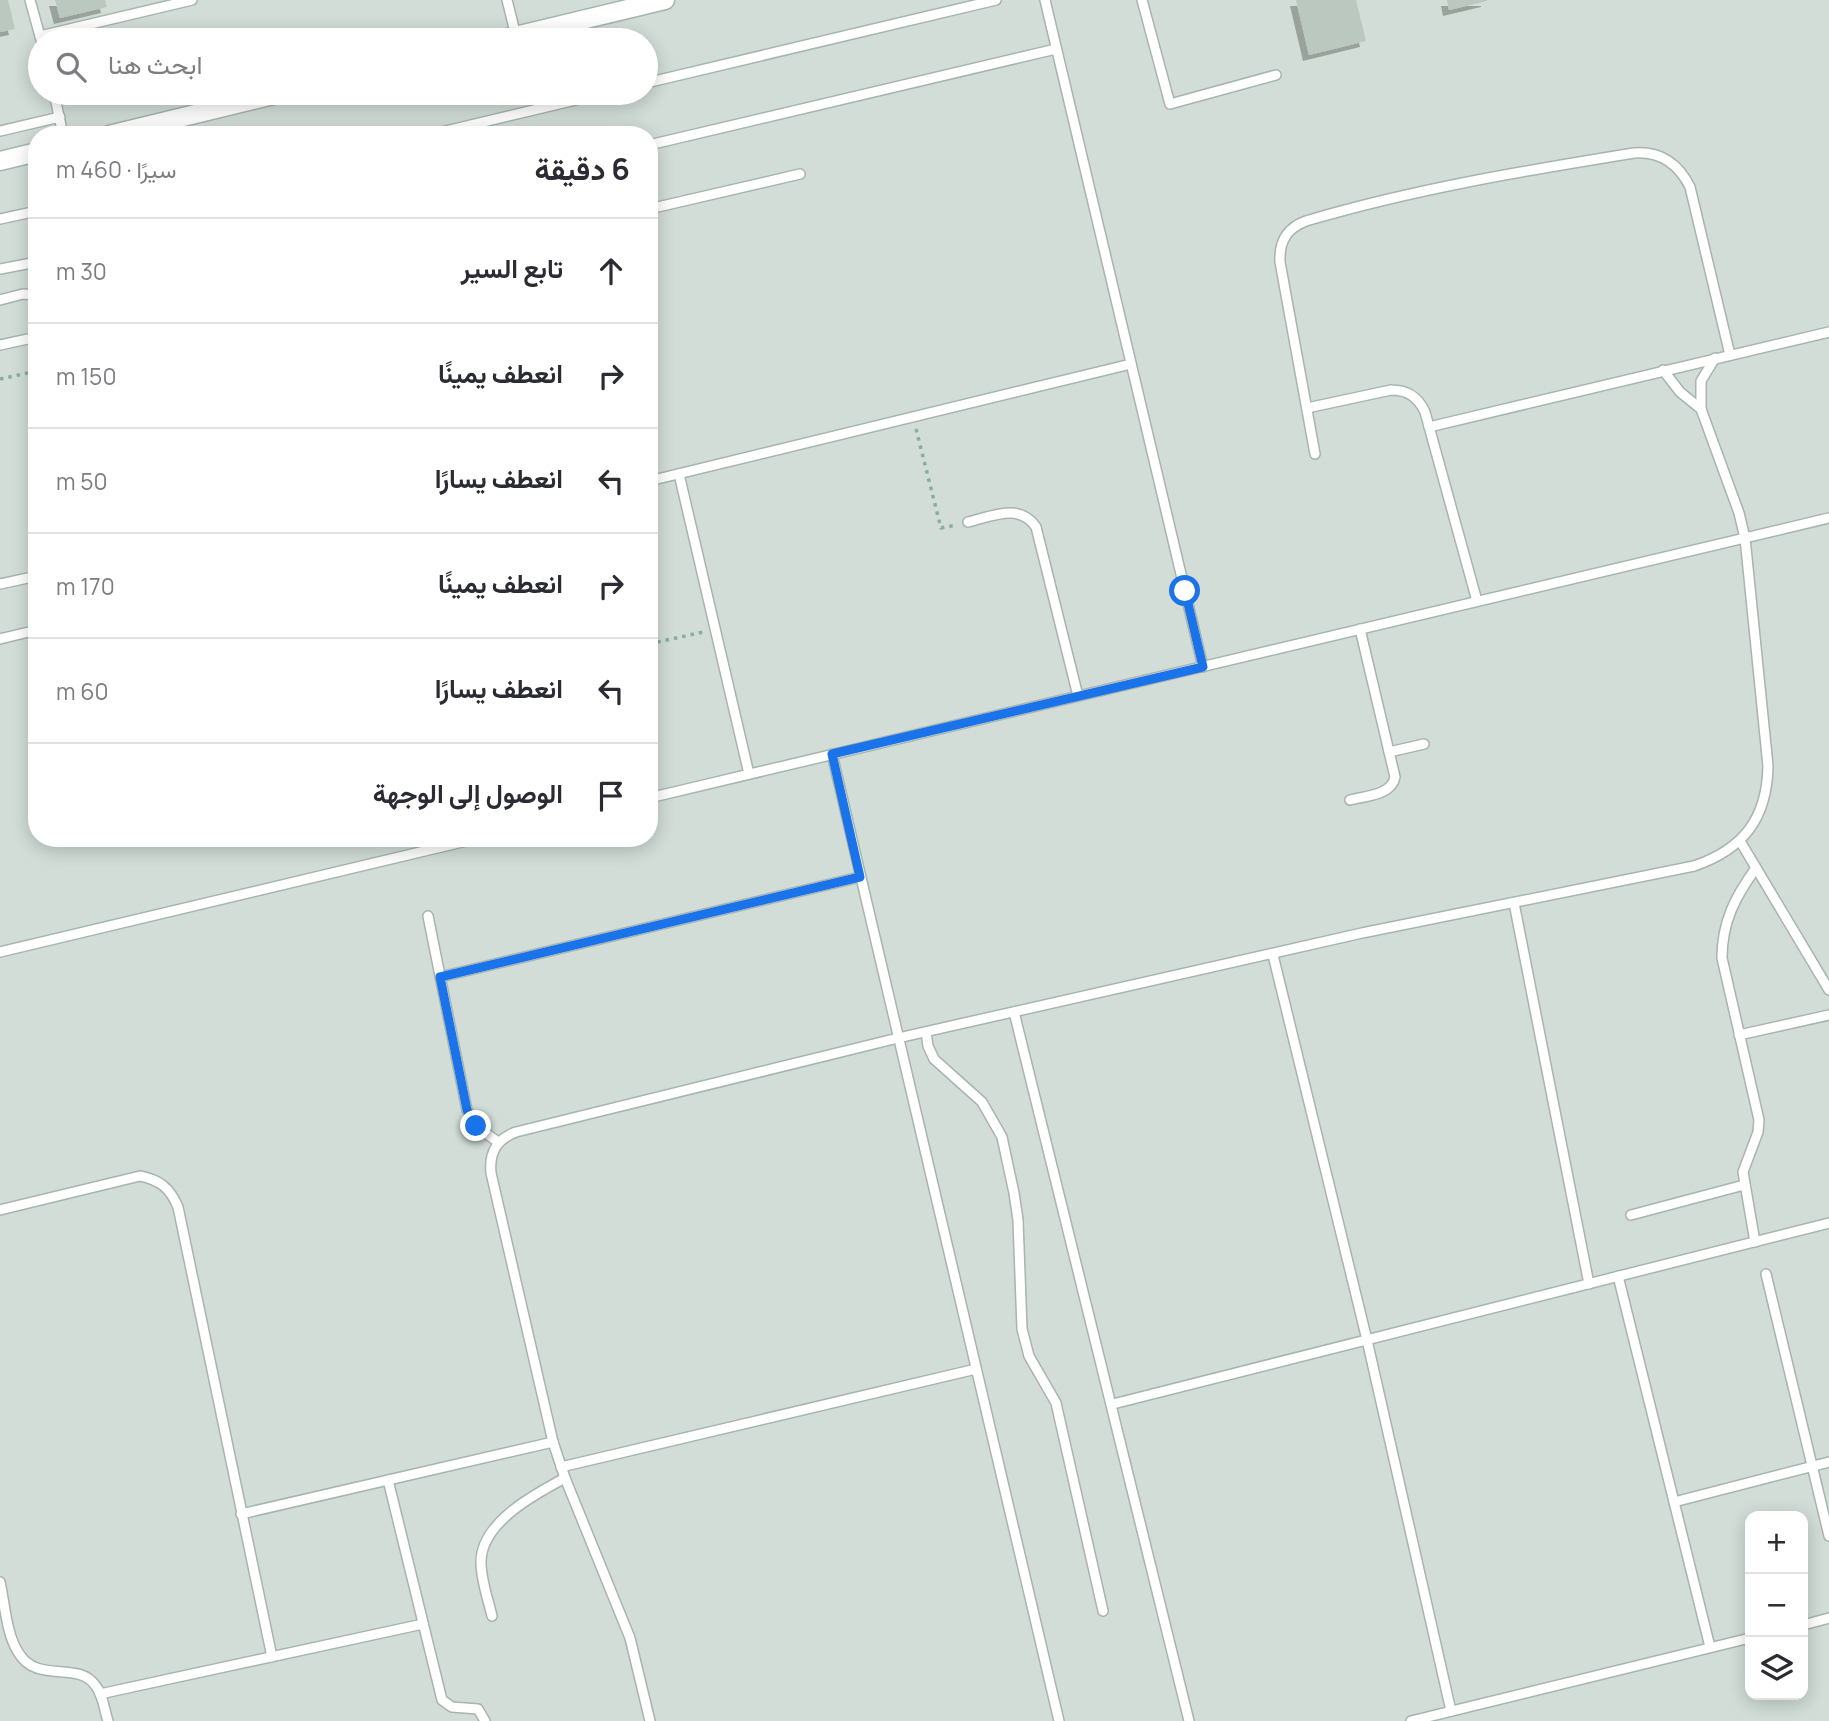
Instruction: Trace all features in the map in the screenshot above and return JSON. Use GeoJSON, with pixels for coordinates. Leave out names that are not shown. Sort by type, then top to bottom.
{"type":"FeatureCollection","features":[{"type":"Feature","properties":{"kind":"street"},"geometry":{"type":"LineString","coordinates":[[547,28],[655,1]]}},
{"type":"Feature","properties":{"kind":"street"},"geometry":{"type":"LineString","coordinates":[[145,126],[232,105]]}},
{"type":"Feature","properties":{"kind":"street"},"geometry":{"type":"LineString","coordinates":[[0,161],[28,154]]}},
{"type":"Feature","properties":{"kind":"lane"},"geometry":{"type":"LineString","coordinates":[[30,0],[37,28]]}},
{"type":"Feature","properties":{"kind":"lane"},"geometry":{"type":"LineString","coordinates":[[80,28],[191,0]]}},
{"type":"Feature","properties":{"kind":"lane"},"geometry":{"type":"LineString","coordinates":[[506,0],[507,28]]}},
{"type":"Feature","properties":{"kind":"lane"},"geometry":{"type":"LineString","coordinates":[[658,80],[996,0]]}},
{"type":"Feature","properties":{"kind":"lane"},"geometry":{"type":"LineString","coordinates":[[1045,0],[1203,667]]}},
{"type":"Feature","properties":{"kind":"lane"},"geometry":{"type":"LineString","coordinates":[[1142,0],[1170,104],[1276,75]]}},
{"type":"Feature","properties":{"kind":"lane"},"geometry":{"type":"LineString","coordinates":[[658,143],[1056,48]]}},
{"type":"Feature","properties":{"kind":"lane"},"geometry":{"type":"LineString","coordinates":[[57,105],[62,126]]}},
{"type":"Feature","properties":{"kind":"lane"},"geometry":{"type":"LineString","coordinates":[[467,126],[555,105]]}},
{"type":"Feature","properties":{"kind":"lane"},"geometry":{"type":"LineString","coordinates":[[0,131],[60,117]]}},
{"type":"Feature","properties":{"kind":"lane"},"geometry":{"type":"LineString","coordinates":[[1315,454],[1280,262],[1282,241],[1296,225],[1363,204],[1441,186],[1634,153],[1657,155],[1677,167],[1690,187],[1730,355]]}},
{"type":"Feature","properties":{"kind":"lane"},"geometry":{"type":"LineString","coordinates":[[658,207],[800,174]]}},
{"type":"Feature","properties":{"kind":"lane"},"geometry":{"type":"LineString","coordinates":[[0,219],[28,214]]}},
{"type":"Feature","properties":{"kind":"lane"},"geometry":{"type":"LineString","coordinates":[[0,269],[28,264]]}},
{"type":"Feature","properties":{"kind":"lane"},"geometry":{"type":"LineString","coordinates":[[0,300],[28,294]]}},
{"type":"Feature","properties":{"kind":"lane"},"geometry":{"type":"LineString","coordinates":[[1429,427],[1829,332]]}},
{"type":"Feature","properties":{"kind":"lane"},"geometry":{"type":"LineString","coordinates":[[0,345],[28,339]]}},
{"type":"Feature","properties":{"kind":"lane"},"geometry":{"type":"LineString","coordinates":[[650,1721],[627,1630],[553,1442],[491,1173],[490,1162],[498,1142],[516,1132],[898,1038],[1350,936],[1694,866],[1719,856],[1740,841],[1762,806],[1768,782],[1768,766],[1745,538],[1739,513],[1701,409],[1701,382],[1715,358]]}},
{"type":"Feature","properties":{"kind":"lane"},"geometry":{"type":"LineString","coordinates":[[658,479],[1131,364]]}},
{"type":"Feature","properties":{"kind":"lane"},"geometry":{"type":"LineString","coordinates":[[1663,370],[1680,391],[1701,409]]}},
{"type":"Feature","properties":{"kind":"lane"},"geometry":{"type":"LineString","coordinates":[[1307,408],[1400,390],[1416,397],[1429,427],[1477,601]]}},
{"type":"Feature","properties":{"kind":"lane"},"geometry":{"type":"LineString","coordinates":[[679,474],[749,774]]}},
{"type":"Feature","properties":{"kind":"lane"},"geometry":{"type":"LineString","coordinates":[[968,522],[1010,513],[1030,517],[1036,527],[1078,696]]}},
{"type":"Feature","properties":{"kind":"lane"},"geometry":{"type":"LineString","coordinates":[[658,796],[1829,518]]}},
{"type":"Feature","properties":{"kind":"lane"},"geometry":{"type":"LineString","coordinates":[[0,584],[28,578]]}},
{"type":"Feature","properties":{"kind":"lane"},"geometry":{"type":"LineString","coordinates":[[1350,800],[1386,790],[1393,785],[1395,777],[1360,629]]}},
{"type":"Feature","properties":{"kind":"lane"},"geometry":{"type":"LineString","coordinates":[[0,639],[28,632]]}},
{"type":"Feature","properties":{"kind":"lane"},"geometry":{"type":"LineString","coordinates":[[1390,752],[1424,744]]}},
{"type":"Feature","properties":{"kind":"lane"},"geometry":{"type":"LineString","coordinates":[[832,754],[1059,1721]]}},
{"type":"Feature","properties":{"kind":"lane"},"geometry":{"type":"LineString","coordinates":[[1740,841],[1829,989]]}},
{"type":"Feature","properties":{"kind":"lane"},"geometry":{"type":"LineString","coordinates":[[0,952],[441,847]]}},
{"type":"Feature","properties":{"kind":"lane"},"geometry":{"type":"LineString","coordinates":[[1755,1242],[1744,1185],[1744,1166],[1755,1143],[1759,1120],[1725,975],[1722,941],[1731,907],[1756,868]]}},
{"type":"Feature","properties":{"kind":"lane"},"geometry":{"type":"LineString","coordinates":[[440,977],[860,877]]}},
{"type":"Feature","properties":{"kind":"lane"},"geometry":{"type":"LineString","coordinates":[[1514,902],[1589,1284]]}},
{"type":"Feature","properties":{"kind":"lane"},"geometry":{"type":"LineString","coordinates":[[428,916],[467,1110],[476,1126],[498,1142]]}},
{"type":"Feature","properties":{"kind":"lane"},"geometry":{"type":"LineString","coordinates":[[1273,955],[1367,1340],[1451,1711]]}},
{"type":"Feature","properties":{"kind":"lane"},"geometry":{"type":"LineString","coordinates":[[1014,1012],[1113,1404],[1189,1721]]}},
{"type":"Feature","properties":{"kind":"lane"},"geometry":{"type":"LineString","coordinates":[[1739,1035],[1829,1015]]}},
{"type":"Feature","properties":{"kind":"lane"},"geometry":{"type":"LineString","coordinates":[[926,1032],[934,1059],[982,1102],[997,1124],[1006,1149],[1018,1220],[1024,1342],[1056,1403],[1103,1611]]}},
{"type":"Feature","properties":{"kind":"lane"},"geometry":{"type":"LineString","coordinates":[[0,1210],[140,1176],[153,1178],[173,1195],[178,1207],[272,1657]]}},
{"type":"Feature","properties":{"kind":"lane"},"geometry":{"type":"LineString","coordinates":[[1631,1215],[1744,1185]]}},
{"type":"Feature","properties":{"kind":"lane"},"geometry":{"type":"LineString","coordinates":[[1113,1404],[1829,1223]]}},
{"type":"Feature","properties":{"kind":"lane"},"geometry":{"type":"LineString","coordinates":[[1766,1274],[1829,1536]]}},
{"type":"Feature","properties":{"kind":"lane"},"geometry":{"type":"LineString","coordinates":[[1618,1276],[1710,1647]]}},
{"type":"Feature","properties":{"kind":"lane"},"geometry":{"type":"LineString","coordinates":[[561,1467],[976,1369]]}},
{"type":"Feature","properties":{"kind":"lane"},"geometry":{"type":"LineString","coordinates":[[242,1514],[553,1442]]}},
{"type":"Feature","properties":{"kind":"lane"},"geometry":{"type":"LineString","coordinates":[[1674,1502],[1829,1462]]}},
{"type":"Feature","properties":{"kind":"lane"},"geometry":{"type":"LineString","coordinates":[[492,1616],[481,1561],[485,1543],[522,1502],[565,1478]]}},
{"type":"Feature","properties":{"kind":"lane"},"geometry":{"type":"LineString","coordinates":[[388,1480],[442,1700],[452,1707],[478,1709],[485,1721]]}},
{"type":"Feature","properties":{"kind":"lane"},"geometry":{"type":"LineString","coordinates":[[0,1582],[13,1642],[24,1660],[42,1670],[85,1676],[97,1687],[108,1721]]}},
{"type":"Feature","properties":{"kind":"lane"},"geometry":{"type":"LineString","coordinates":[[1808,1624],[1829,1618]]}},
{"type":"Feature","properties":{"kind":"lane"},"geometry":{"type":"LineString","coordinates":[[100,1694],[423,1624]]}},
{"type":"Feature","properties":{"kind":"lane"},"geometry":{"type":"LineString","coordinates":[[1411,1721],[1745,1638]]}},
{"type":"Feature","properties":{"kind":"path"},"geometry":{"type":"LineString","coordinates":[[0,379],[28,372]]}},
{"type":"Feature","properties":{"kind":"path"},"geometry":{"type":"LineString","coordinates":[[913,417],[940,528],[968,522]]}},
{"type":"Feature","properties":{"kind":"path"},"geometry":{"type":"LineString","coordinates":[[658,642],[715,629]]}},
{"type":"Feature","properties":{"kind":"shaded area"},"geometry":{"type":"Polygon","coordinates":[[[0,0],[1829,0],[1829,1721],[0,1721],[0,0]]]}},
{"type":"Feature","properties":{"kind":"building"},"geometry":{"type":"Polygon","coordinates":[[[0,0],[8,0],[15,29],[0,32],[0,0]]]}},
{"type":"Feature","properties":{"kind":"building"},"geometry":{"type":"Polygon","coordinates":[[[55,0],[105,0],[107,7],[60,18],[55,0]]]}},
{"type":"Feature","properties":{"kind":"building"},"geometry":{"type":"Polygon","coordinates":[[[1296,0],[1356,0],[1366,41],[1309,55],[1296,0]]]}},
{"type":"Feature","properties":{"kind":"building"},"geometry":{"type":"Polygon","coordinates":[[[1447,0],[1487,0],[1487,1],[1449,10],[1447,0]]]}},
{"type":"Feature","properties":{"kind":"route"},"geometry":{"type":"LineString","coordinates":[[476,1126],[467,1110],[440,977],[860,877],[832,754],[1203,667],[1185,591]]}}]}
